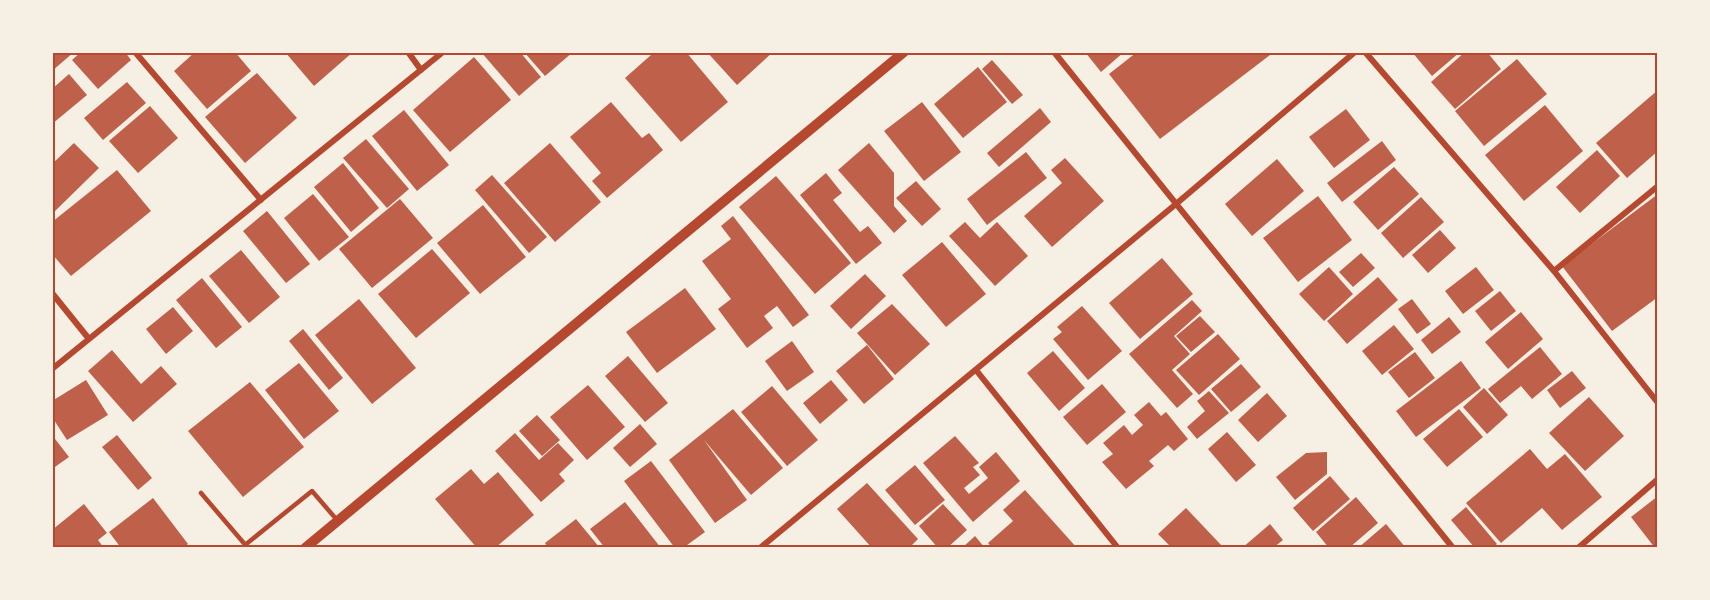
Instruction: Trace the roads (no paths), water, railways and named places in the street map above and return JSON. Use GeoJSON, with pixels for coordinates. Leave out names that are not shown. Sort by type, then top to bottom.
{"type":"FeatureCollection","features":[{"type":"Feature","properties":{"kind":"street"},"geometry":{"type":"LineString","coordinates":[[135,52],[261,200]]}},
{"type":"Feature","properties":{"kind":"street"},"geometry":{"type":"LineString","coordinates":[[408,52],[421,70]]}},
{"type":"Feature","properties":{"kind":"street"},"geometry":{"type":"LineString","coordinates":[[52,369],[443,52]]}},
{"type":"Feature","properties":{"kind":"street"},"geometry":{"type":"LineString","coordinates":[[305,548],[904,52]]}},
{"type":"Feature","properties":{"kind":"street"},"geometry":{"type":"LineString","coordinates":[[1054,52],[1453,548]]}},
{"type":"Feature","properties":{"kind":"street"},"geometry":{"type":"LineString","coordinates":[[760,548],[1176,204],[1355,52]]}},
{"type":"Feature","properties":{"kind":"street"},"geometry":{"type":"LineString","coordinates":[[1365,52],[1554,271],[1658,403]]}},
{"type":"Feature","properties":{"kind":"street"},"geometry":{"type":"LineString","coordinates":[[1554,271],[1658,186]]}},
{"type":"Feature","properties":{"kind":"street"},"geometry":{"type":"LineString","coordinates":[[52,293],[89,339]]}},
{"type":"Feature","properties":{"kind":"street"},"geometry":{"type":"LineString","coordinates":[[976,370],[1118,548]]}},
{"type":"Feature","properties":{"kind":"street"},"geometry":{"type":"LineString","coordinates":[[1578,548],[1658,479]]}},
{"type":"Feature","properties":{"kind":"lane"},"geometry":{"type":"LineString","coordinates":[[201,493],[247,546],[312,492],[337,521]]}}]}
